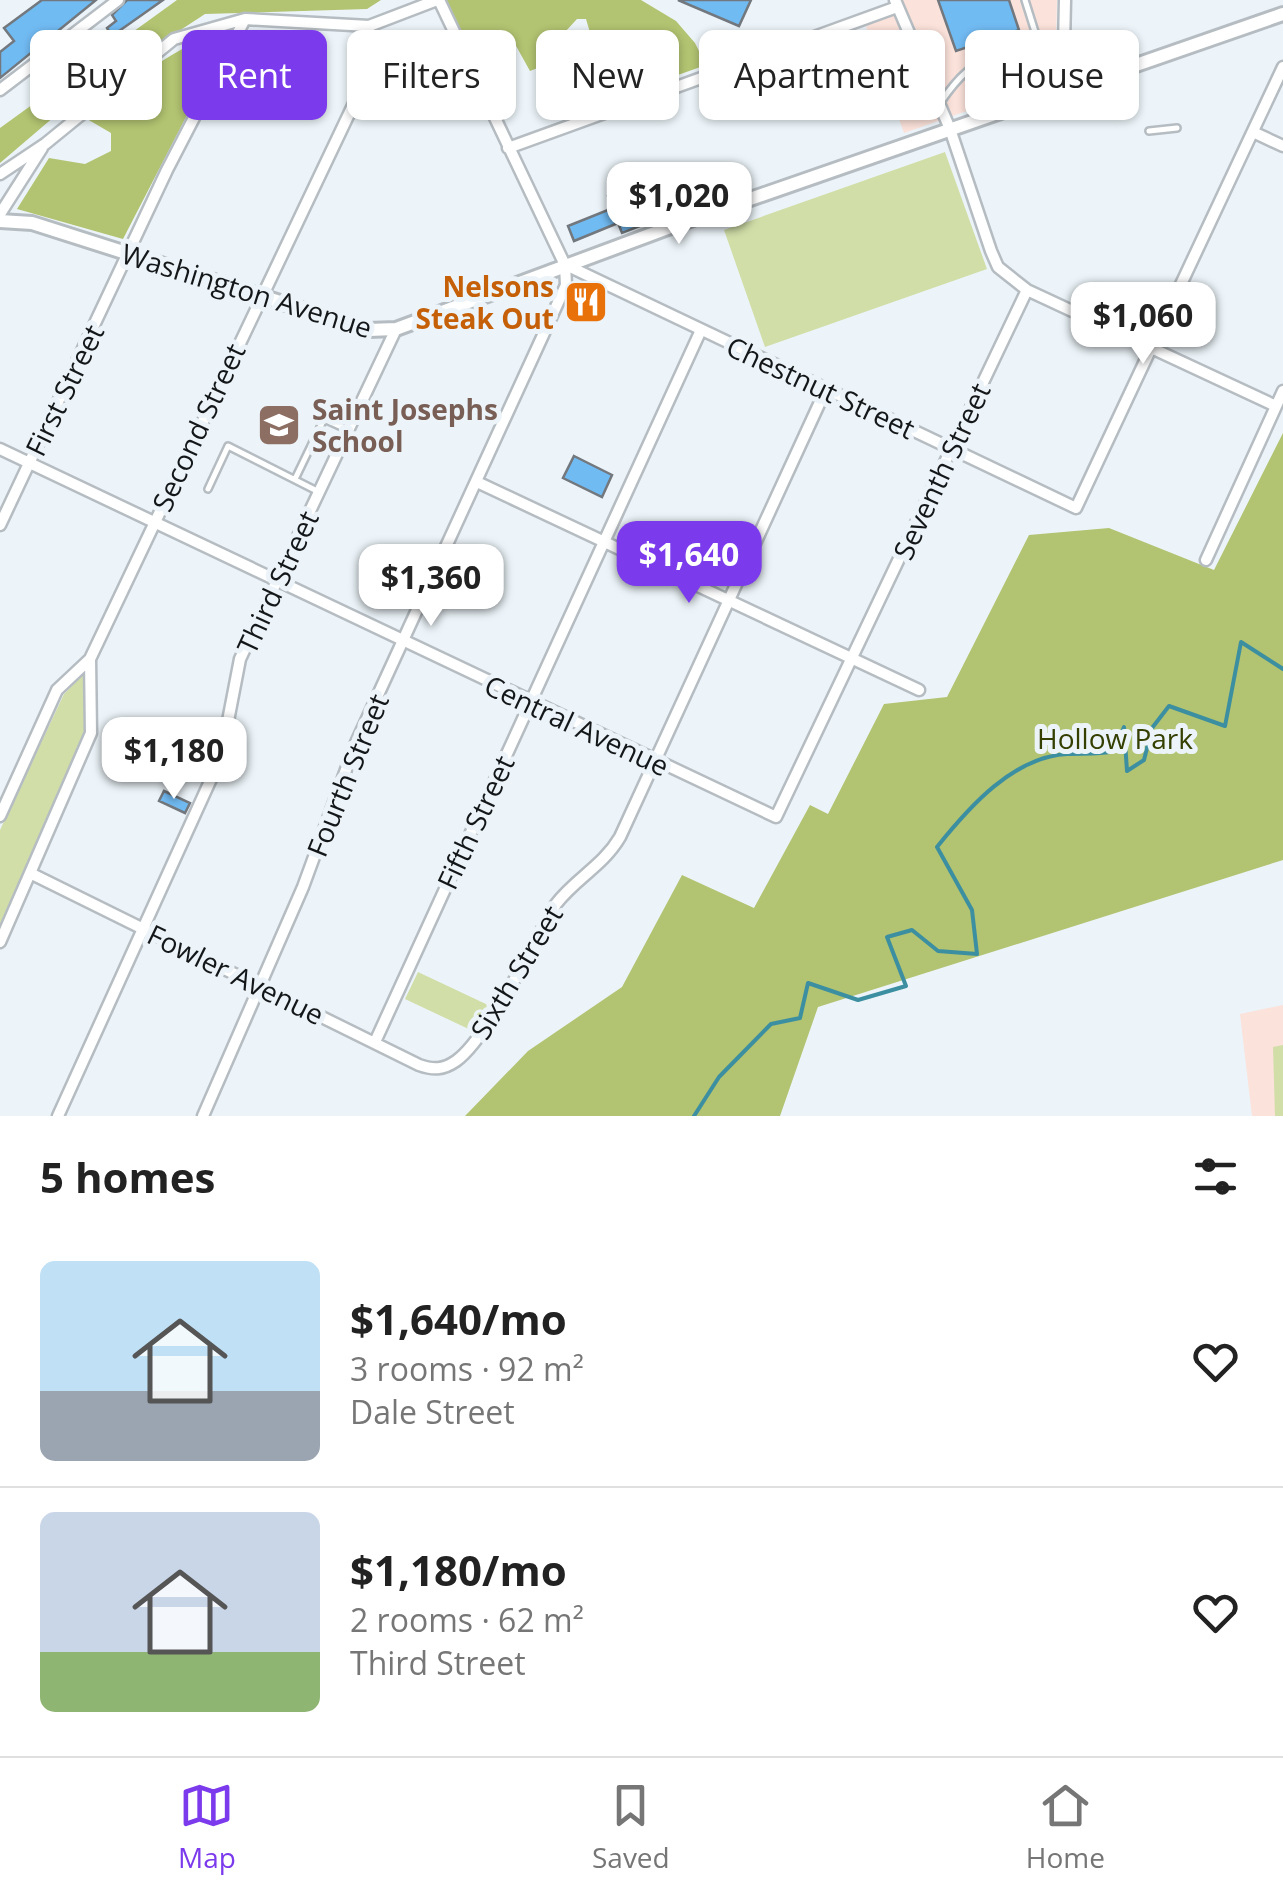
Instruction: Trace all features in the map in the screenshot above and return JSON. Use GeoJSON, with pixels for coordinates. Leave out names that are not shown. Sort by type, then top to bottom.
{"type":"FeatureCollection","features":[{"type":"Feature","properties":{"kind":"street"},"geometry":{"type":"LineString","coordinates":[[0,90],[118,0]]}},
{"type":"Feature","properties":{"kind":"street"},"geometry":{"type":"LineString","coordinates":[[0,174],[45,144],[174,38],[245,19],[370,26],[438,0],[565,265]]}},
{"type":"Feature","properties":{"kind":"street"},"geometry":{"type":"LineString","coordinates":[[1064,30],[1065,0]]}},
{"type":"Feature","properties":{"kind":"street"},"geometry":{"type":"LineString","coordinates":[[508,148],[896,3],[908,30]]}},
{"type":"Feature","properties":{"kind":"street","name":"Washington Avenue"},"geometry":{"type":"LineString","coordinates":[[1139,64],[1283,14]]}},
{"type":"Feature","properties":{"kind":"street","name":"First Street"},"geometry":{"type":"LineString","coordinates":[[0,525],[130,256],[167,170],[245,19]]}},
{"type":"Feature","properties":{"kind":"street","name":"Second Street"},"geometry":{"type":"LineString","coordinates":[[0,816],[57,690],[90,659],[366,76],[370,26]]}},
{"type":"Feature","properties":{"kind":"street"},"geometry":{"type":"LineString","coordinates":[[1151,348],[1283,67]]}},
{"type":"Feature","properties":{"kind":"street"},"geometry":{"type":"LineString","coordinates":[[945,116],[998,267],[1027,290],[1276,406]]}},
{"type":"Feature","properties":{"kind":"street","name":"Washington Avenue"},"geometry":{"type":"LineString","coordinates":[[0,218],[32,223],[368,330],[396,329],[976,120]]}},
{"type":"Feature","properties":{"kind":"street"},"geometry":{"type":"LineString","coordinates":[[1253,132],[1283,146]]}},
{"type":"Feature","properties":{"kind":"street"},"geometry":{"type":"LineString","coordinates":[[0,218],[45,144]]}},
{"type":"Feature","properties":{"kind":"street","name":"Chestnut Street"},"geometry":{"type":"LineString","coordinates":[[565,265],[1076,508],[1151,348]]}},
{"type":"Feature","properties":{"kind":"street","name":"Fourth Street"},"geometry":{"type":"LineString","coordinates":[[202,1116],[303,887],[355,745],[564,292],[565,265]]}},
{"type":"Feature","properties":{"kind":"street","name":"Seventh Street"},"geometry":{"type":"LineString","coordinates":[[776,817],[1027,290]]}},
{"type":"Feature","properties":{"kind":"street","name":"Third Street"},"geometry":{"type":"LineString","coordinates":[[58,1116],[221,756],[240,658],[396,329]]}},
{"type":"Feature","properties":{"kind":"street","name":"Fifth Street"},"geometry":{"type":"LineString","coordinates":[[375,1042],[701,330]]}},
{"type":"Feature","properties":{"kind":"street","name":"Sixth Street"},"geometry":{"type":"LineString","coordinates":[[440,1069],[474,1042],[568,889],[608,858],[826,389]]}},
{"type":"Feature","properties":{"kind":"street"},"geometry":{"type":"LineString","coordinates":[[1206,560],[1283,391]]}},
{"type":"Feature","properties":{"kind":"street","name":"Central Avenue"},"geometry":{"type":"LineString","coordinates":[[0,449],[776,817]]}},
{"type":"Feature","properties":{"kind":"street"},"geometry":{"type":"LineString","coordinates":[[477,482],[919,690]]}},
{"type":"Feature","properties":{"kind":"street"},"geometry":{"type":"LineString","coordinates":[[0,942],[91,732],[90,659]]}},
{"type":"Feature","properties":{"kind":"street","name":"Fowler Avenue"},"geometry":{"type":"LineString","coordinates":[[32,874],[419,1065],[440,1069]]}},
{"type":"Feature","properties":{"kind":"lane"},"geometry":{"type":"LineString","coordinates":[[1026,0],[1035,30]]}},
{"type":"Feature","properties":{"kind":"lane"},"geometry":{"type":"LineString","coordinates":[[945,97],[965,73]]}},
{"type":"Feature","properties":{"kind":"lane"},"geometry":{"type":"LineString","coordinates":[[1149,131],[1177,128]]}},
{"type":"Feature","properties":{"kind":"lane"},"geometry":{"type":"LineString","coordinates":[[295,479],[324,419],[350,430]]}},
{"type":"Feature","properties":{"kind":"lane"},"geometry":{"type":"LineString","coordinates":[[208,489],[228,446],[320,492]]}},
{"type":"Feature","properties":{"kind":"shaded area"},"geometry":{"type":"Polygon","coordinates":[[[902,0],[1057,0],[1056,30],[965,30],[965,112],[945,119],[945,30],[867,30],[866,26],[906,9],[902,0]]]}},
{"type":"Feature","properties":{"kind":"shaded area"},"geometry":{"type":"Polygon","coordinates":[[[899,120],[941,120],[904,133],[899,120]]]}},
{"type":"Feature","properties":{"kind":"shaded area"},"geometry":{"type":"Polygon","coordinates":[[[1283,1005],[1283,1116],[1252,1116],[1240,1014],[1283,1005]]]}},
{"type":"Feature","properties":{"kind":"green space"},"geometry":{"type":"Polygon","coordinates":[[[177,0],[381,0],[367,9],[205,14],[162,42],[162,30],[136,30],[177,0]]]}},
{"type":"Feature","properties":{"kind":"green space"},"geometry":{"type":"Polygon","coordinates":[[[437,0],[641,0],[676,21],[695,43],[699,67],[679,75],[679,30],[589,30],[586,19],[577,19],[567,30],[536,30],[536,69],[530,71],[516,46],[516,30],[457,30],[437,0]]]}},
{"type":"Feature","properties":{"kind":"green space"},"geometry":{"type":"Polygon","coordinates":[[[182,49],[184,120],[123,239],[17,209],[49,158],[85,164],[111,151],[111,133],[89,120],[162,120],[162,62],[182,49]]]}},
{"type":"Feature","properties":{"kind":"green space"},"geometry":{"type":"Polygon","coordinates":[[[30,106],[30,120],[50,120],[0,163],[0,128],[30,106]]]}},
{"type":"Feature","properties":{"kind":"green space"},"geometry":{"type":"Polygon","coordinates":[[[945,152],[987,269],[765,347],[724,230],[945,152]]]}},
{"type":"Feature","properties":{"kind":"green space","name":"Hollow Park"},"geometry":{"type":"Polygon","coordinates":[[[1283,433],[1283,860],[818,1007],[780,1116],[465,1116],[528,1051],[622,987],[682,875],[754,908],[810,805],[828,814],[884,704],[947,697],[1029,535],[1109,528],[1214,570],[1283,433]]]}},
{"type":"Feature","properties":{"kind":"green space"},"geometry":{"type":"Polygon","coordinates":[[[85,673],[89,719],[85,737],[0,924],[0,830],[64,694],[85,673]]]}},
{"type":"Feature","properties":{"kind":"green space"},"geometry":{"type":"Polygon","coordinates":[[[418,972],[488,1005],[475,1032],[405,999],[418,972]]]}},
{"type":"Feature","properties":{"kind":"green space"},"geometry":{"type":"Polygon","coordinates":[[[1283,1045],[1283,1116],[1275,1116],[1273,1047],[1283,1045]]]}},
{"type":"Feature","properties":{"kind":"building"},"geometry":{"type":"Polygon","coordinates":[[[42,0],[96,0],[59,30],[30,30],[30,54],[0,78],[0,52],[14,41],[4,28],[42,0]]]}},
{"type":"Feature","properties":{"kind":"building"},"geometry":{"type":"Polygon","coordinates":[[[127,0],[163,0],[120,30],[107,28],[116,21],[112,15],[127,0]]]}},
{"type":"Feature","properties":{"kind":"building"},"geometry":{"type":"Polygon","coordinates":[[[678,0],[751,0],[739,26],[678,0]]]}},
{"type":"Feature","properties":{"kind":"building"},"geometry":{"type":"Polygon","coordinates":[[[938,0],[1009,0],[1019,30],[965,30],[965,48],[956,51],[938,0]]]}},
{"type":"Feature","properties":{"kind":"building"},"geometry":{"type":"Polygon","coordinates":[[[620,192],[625,205],[637,201],[645,224],[622,233],[618,223],[574,241],[568,226],[613,208],[608,196],[620,192]]]}},
{"type":"Feature","properties":{"kind":"building"},"geometry":{"type":"Polygon","coordinates":[[[574,456],[612,475],[602,497],[563,478],[574,456]]]}},
{"type":"Feature","properties":{"kind":"building"},"geometry":{"type":"Polygon","coordinates":[[[164,791],[190,803],[185,813],[159,801],[164,791]]]}},
{"type":"Feature","properties":{"kind":"waterway"},"geometry":{"type":"LineString","coordinates":[[694,1116],[719,1077],[771,1024],[800,1018],[808,983],[858,1000],[906,986],[887,937],[912,930],[938,951],[977,954],[972,910],[937,847],[963,816],[1011,774],[1047,757],[1114,751],[1124,727],[1127,771],[1144,760],[1152,728],[1169,706],[1225,726],[1241,642],[1283,669]]}},
{"type":"Feature","properties":{"kind":"place","name":"Nelsons Steak Out"},"geometry":{"type":"Point","coordinates":[586,302]}},
{"type":"Feature","properties":{"kind":"place","name":"Saint Josephs School"},"geometry":{"type":"Point","coordinates":[279,425]}}]}
